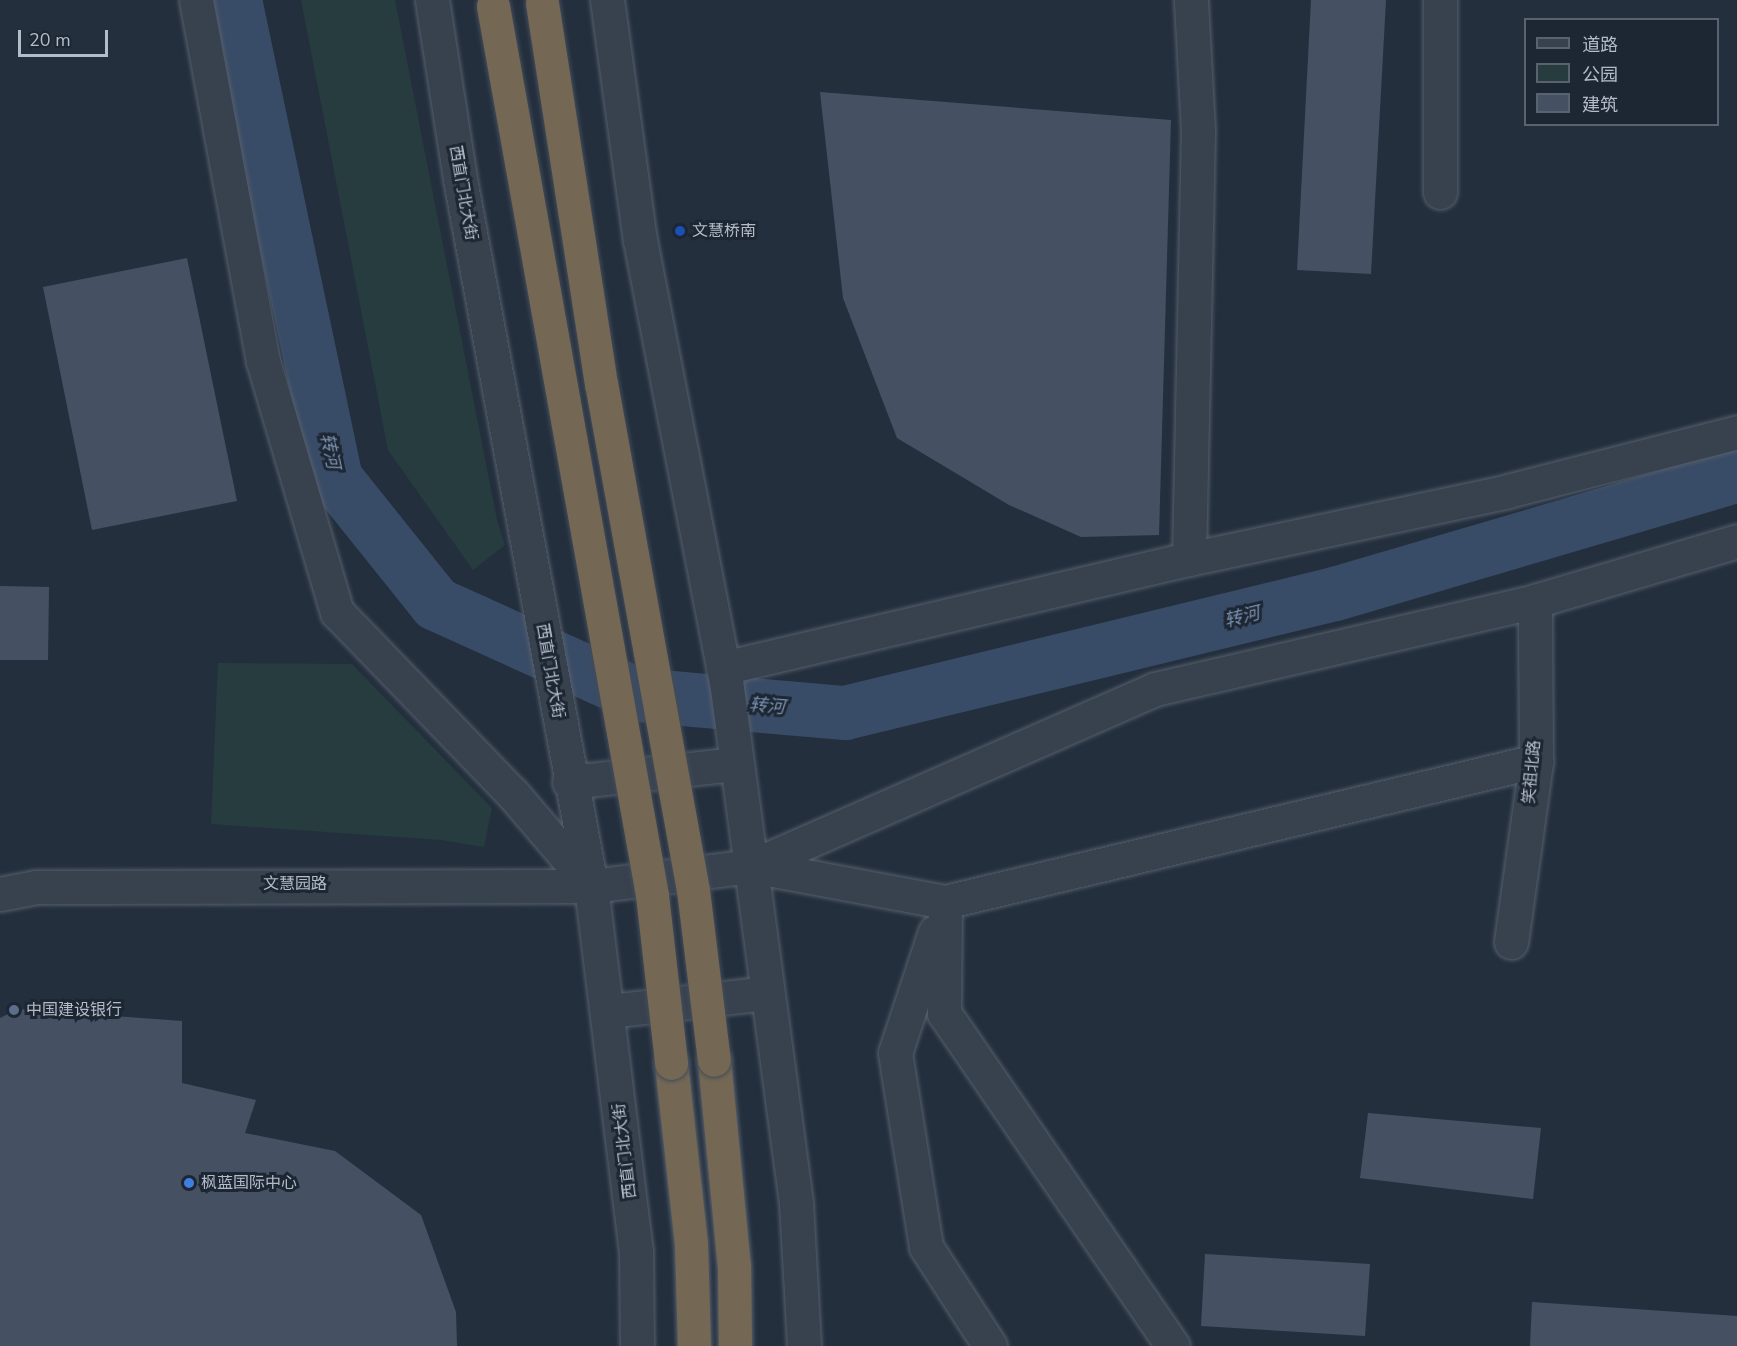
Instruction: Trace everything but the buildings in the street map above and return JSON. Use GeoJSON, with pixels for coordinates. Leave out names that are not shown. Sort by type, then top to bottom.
{"type":"FeatureCollection","features":[{"type":"Feature","properties":{"kind":"highway"},"geometry":{"type":"LineString","coordinates":[[542,2],[601,383],[693,890],[714,1060],[734,1266],[735,1346]]}},
{"type":"Feature","properties":{"kind":"highway"},"geometry":{"type":"LineString","coordinates":[[493,3],[652,895],[691,1245],[694,1346]]}},
{"type":"Feature","properties":{"kind":"street"},"geometry":{"type":"LineString","coordinates":[[196,0],[263,361],[337,612],[513,794],[591,886]]}},
{"type":"Feature","properties":{"kind":"street","name":"西直门北大街"},"geometry":{"type":"LineString","coordinates":[[432,0],[460,179],[537,591],[567,768],[591,886],[609,1011],[636,1250],[637,1346]]}},
{"type":"Feature","properties":{"kind":"street"},"geometry":{"type":"LineString","coordinates":[[607,0],[640,240],[724,674],[752,866],[796,1203],[804,1346]]}},
{"type":"Feature","properties":{"kind":"street"},"geometry":{"type":"LineString","coordinates":[[1188,560],[1198,131],[1191,0]]}},
{"type":"Feature","properties":{"kind":"street"},"geometry":{"type":"LineString","coordinates":[[1440,0],[1440,192]]}},
{"type":"Feature","properties":{"kind":"street"},"geometry":{"type":"LineString","coordinates":[[724,674],[1188,560],[1508,491],[1737,432]]}},
{"type":"Feature","properties":{"kind":"street"},"geometry":{"type":"LineString","coordinates":[[752,866],[1155,689],[1535,601],[1737,541]]}},
{"type":"Feature","properties":{"kind":"street","name":"笑祖北路"},"geometry":{"type":"LineString","coordinates":[[1511,942],[1536,761],[1535,601]]}},
{"type":"Feature","properties":{"kind":"street"},"geometry":{"type":"LineString","coordinates":[[752,866],[945,902],[1536,761]]}},
{"type":"Feature","properties":{"kind":"street"},"geometry":{"type":"LineString","coordinates":[[567,768],[737,771]]}},
{"type":"Feature","properties":{"kind":"street","name":"文慧园路"},"geometry":{"type":"LineString","coordinates":[[0,894],[36,887],[591,886],[752,866]]}},
{"type":"Feature","properties":{"kind":"street"},"geometry":{"type":"LineString","coordinates":[[945,902],[895,1053],[926,1247],[990,1346]]}},
{"type":"Feature","properties":{"kind":"street"},"geometry":{"type":"LineString","coordinates":[[945,902],[944,1013],[1173,1346]]}},
{"type":"Feature","properties":{"kind":"street"},"geometry":{"type":"LineString","coordinates":[[609,1011],[768,993]]}},
{"type":"Feature","properties":{"kind":"green space"},"geometry":{"type":"Polygon","coordinates":[[[301,0],[395,0],[497,520],[505,545],[473,570],[388,450],[301,0]]]}},
{"type":"Feature","properties":{"kind":"green space"},"geometry":{"type":"Polygon","coordinates":[[[218,663],[352,664],[492,808],[484,847],[441,840],[211,824],[218,663]]]}},
{"type":"Feature","properties":{"kind":"waterway","name":"转河"},"geometry":{"type":"LineString","coordinates":[[235,0],[336,479],[436,604],[638,695],[845,713],[1335,594],[1737,476]]}},
{"type":"Feature","properties":{"kind":"place","name":"文慧桥南"},"geometry":{"type":"Point","coordinates":[680,231]}},
{"type":"Feature","properties":{"kind":"place","name":"中国建设银行"},"geometry":{"type":"Point","coordinates":[14,1010]}},
{"type":"Feature","properties":{"kind":"place","name":"枫蓝国际中心"},"geometry":{"type":"Point","coordinates":[189,1183]}}]}
